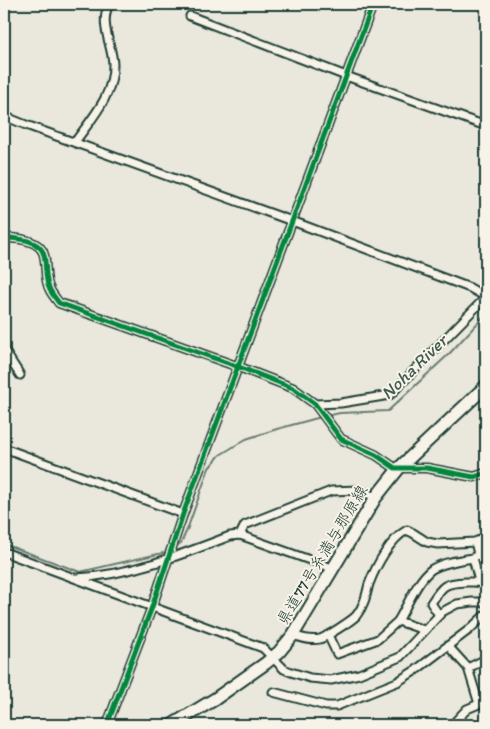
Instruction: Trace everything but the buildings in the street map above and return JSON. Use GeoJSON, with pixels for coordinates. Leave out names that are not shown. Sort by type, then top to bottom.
{"type":"FeatureCollection","features":[{"type":"Feature","properties":{"kind":"main road","name":"県道77号糸満与那原線"},"geometry":{"type":"LineString","coordinates":[[172,725],[215,700],[279,652],[293,635],[376,497],[398,468],[486,386]]}},
{"type":"Feature","properties":{"kind":"street"},"geometry":{"type":"LineString","coordinates":[[75,142],[103,104],[109,90],[113,63],[105,23],[110,4]]}},
{"type":"Feature","properties":{"kind":"street"},"geometry":{"type":"LineString","coordinates":[[107,725],[152,607],[183,514],[372,4]]}},
{"type":"Feature","properties":{"kind":"street"},"geometry":{"type":"LineString","coordinates":[[190,16],[346,76],[486,126]]}},
{"type":"Feature","properties":{"kind":"street"},"geometry":{"type":"LineString","coordinates":[[4,116],[292,221],[470,288],[486,297],[390,395],[341,403],[315,404]]}},
{"type":"Feature","properties":{"kind":"street"},"geometry":{"type":"LineString","coordinates":[[4,238],[21,238],[36,244],[42,250],[50,289],[59,303],[293,388],[315,404],[341,439],[376,455],[395,468],[427,468],[474,477],[486,473]]}},
{"type":"Feature","properties":{"kind":"street"},"geometry":{"type":"LineString","coordinates":[[4,350],[20,375]]}},
{"type":"Feature","properties":{"kind":"street"},"geometry":{"type":"LineString","coordinates":[[4,448],[183,514]]}},
{"type":"Feature","properties":{"kind":"street"},"geometry":{"type":"LineString","coordinates":[[240,535],[245,524],[331,491],[358,490],[376,497]]}},
{"type":"Feature","properties":{"kind":"street"},"geometry":{"type":"LineString","coordinates":[[293,635],[314,640],[322,638],[355,617],[362,606],[369,584],[380,561],[392,542],[403,532],[407,530],[413,532],[427,542],[438,544],[475,542],[486,537]]}},
{"type":"Feature","properties":{"kind":"street"},"geometry":{"type":"LineString","coordinates":[[74,578],[97,577],[168,560],[230,536],[240,535],[332,568]]}},
{"type":"Feature","properties":{"kind":"street"},"geometry":{"type":"LineString","coordinates":[[439,614],[431,603],[440,589],[452,582],[483,582],[476,556],[475,542]]}},
{"type":"Feature","properties":{"kind":"street"},"geometry":{"type":"LineString","coordinates":[[4,552],[263,648],[284,668],[310,678],[331,680],[359,674],[400,657],[442,612],[456,604],[486,602]]}},
{"type":"Feature","properties":{"kind":"street"},"geometry":{"type":"LineString","coordinates":[[328,635],[337,654],[378,639],[398,621],[423,577],[434,568],[476,556],[486,563]]}},
{"type":"Feature","properties":{"kind":"street"},"geometry":{"type":"LineString","coordinates":[[273,692],[326,706],[337,706],[397,682],[448,646],[486,614]]}},
{"type":"Feature","properties":{"kind":"street"},"geometry":{"type":"LineString","coordinates":[[398,621],[424,630]]}},
{"type":"Feature","properties":{"kind":"street"},"geometry":{"type":"LineString","coordinates":[[448,646],[468,668],[483,703],[467,709],[452,725]]}},
{"type":"Feature","properties":{"kind":"street"},"geometry":{"type":"LineString","coordinates":[[468,668],[486,659]]}},
{"type":"Feature","properties":{"kind":"waterway","name":"Noha River"},"geometry":{"type":"LineString","coordinates":[[326,416],[340,413],[388,411],[449,354],[486,314]]}},
{"type":"Feature","properties":{"kind":"waterway","name":"Noha River"},"geometry":{"type":"LineString","coordinates":[[175,547],[181,543],[187,530],[209,468],[220,455],[246,439],[321,417]]}},
{"type":"Feature","properties":{"kind":"waterway","name":"Noha River"},"geometry":{"type":"LineString","coordinates":[[4,544],[80,572],[167,552]]}},
{"type":"Feature","properties":{"kind":"cycle path"},"geometry":{"type":"LineString","coordinates":[[107,725],[152,607],[183,514],[373,4]]}},
{"type":"Feature","properties":{"kind":"cycle path"},"geometry":{"type":"LineString","coordinates":[[4,238],[27,240],[42,250],[48,286],[59,303],[293,388],[315,404],[341,439],[376,455],[395,468],[427,468],[474,477],[486,473]]}}]}
